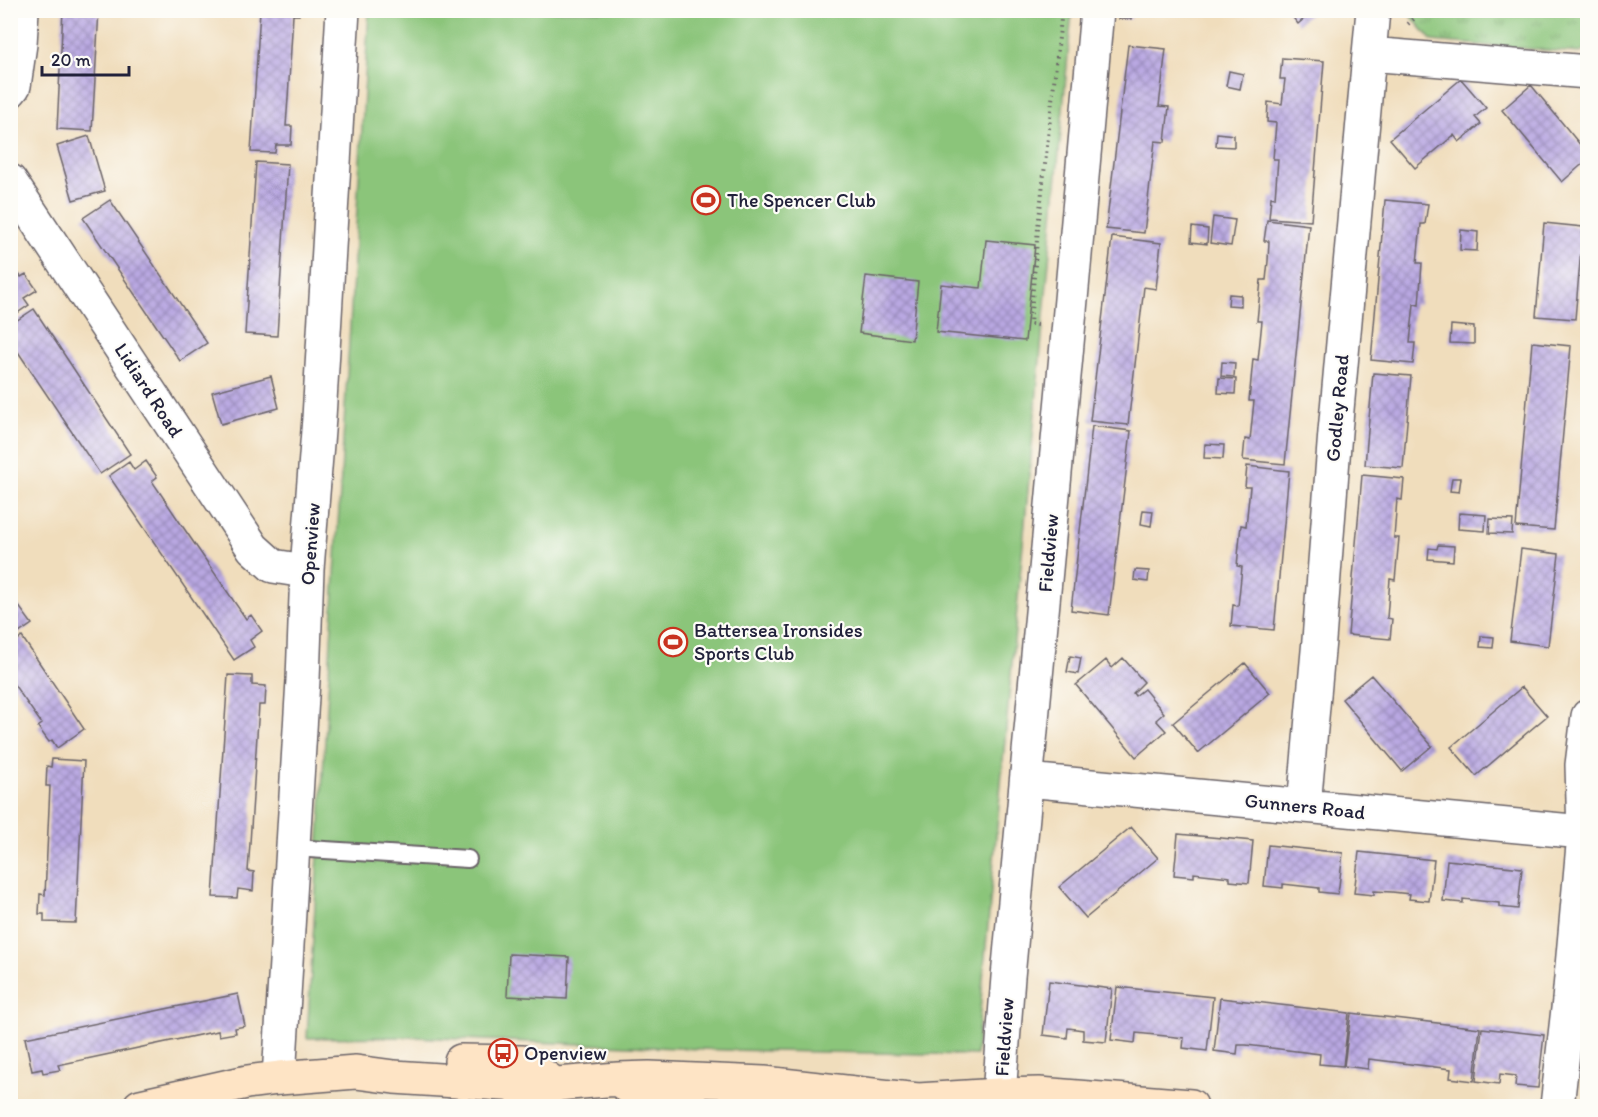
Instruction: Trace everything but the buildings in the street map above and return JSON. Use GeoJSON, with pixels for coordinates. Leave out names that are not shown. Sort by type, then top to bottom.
{"type":"FeatureCollection","features":[{"type":"Feature","properties":{"kind":"main road"},"geometry":{"type":"LineString","coordinates":[[421,1079],[416,1061],[523,1062],[556,1085]]}},
{"type":"Feature","properties":{"kind":"main road"},"geometry":{"type":"LineString","coordinates":[[140,1107],[247,1082],[279,1077],[356,1072],[421,1079],[533,1086],[649,1078],[733,1082],[784,1097],[918,1100],[1039,1094],[1115,1103],[1191,1107]]}},
{"type":"Feature","properties":{"kind":"main road"},"geometry":{"type":"LineString","coordinates":[[618,1079],[654,1105],[689,1107]]}},
{"type":"Feature","properties":{"kind":"street"},"geometry":{"type":"LineString","coordinates":[[10,91],[14,86],[22,10]]}},
{"type":"Feature","properties":{"kind":"street","name":"Openview"},"geometry":{"type":"LineString","coordinates":[[279,1077],[343,10]]}},
{"type":"Feature","properties":{"kind":"street","name":"Fieldview"},"geometry":{"type":"LineString","coordinates":[[999,1095],[1097,10]]}},
{"type":"Feature","properties":{"kind":"street","name":"Godley Road"},"geometry":{"type":"LineString","coordinates":[[1304,806],[1373,10]]}},
{"type":"Feature","properties":{"kind":"street"},"geometry":{"type":"LineString","coordinates":[[1369,54],[1587,72]]}},
{"type":"Feature","properties":{"kind":"street","name":"Lidiard Road"},"geometry":{"type":"LineString","coordinates":[[10,181],[253,548],[273,566],[308,569]]}},
{"type":"Feature","properties":{"kind":"street"},"geometry":{"type":"LineString","coordinates":[[1557,1107],[1584,834],[1582,765],[1587,716]]}},
{"type":"Feature","properties":{"kind":"street","name":"Gunners Road"},"geometry":{"type":"LineString","coordinates":[[1027,780],[1572,831],[1584,834]]}},
{"type":"Feature","properties":{"kind":"lane"},"geometry":{"type":"LineString","coordinates":[[293,849],[468,859]]}},
{"type":"Feature","properties":{"kind":"path"},"geometry":{"type":"LineString","coordinates":[[1062,10],[1030,324],[1068,328]]}},
{"type":"Feature","properties":{"kind":"path"},"geometry":{"type":"LineString","coordinates":[[1408,24],[1424,10]]}},
{"type":"Feature","properties":{"kind":"green space"},"geometry":{"type":"Polygon","coordinates":[[[369,11],[1072,11],[976,1055],[725,1050],[413,1037],[307,1038],[369,11]]]}},
{"type":"Feature","properties":{"kind":"green space"},"geometry":{"type":"Polygon","coordinates":[[[1407,11],[1587,11],[1587,48],[1580,53],[1432,41],[1407,11]]]}},
{"type":"Feature","properties":{"kind":"place","name":"The Spencer Club"},"geometry":{"type":"Point","coordinates":[706,200]}},
{"type":"Feature","properties":{"kind":"place","name":"Battersea Ironsides Sports Club"},"geometry":{"type":"Point","coordinates":[673,642]}},
{"type":"Feature","properties":{"kind":"place","name":"Openview"},"geometry":{"type":"Point","coordinates":[503,1053]}}]}
